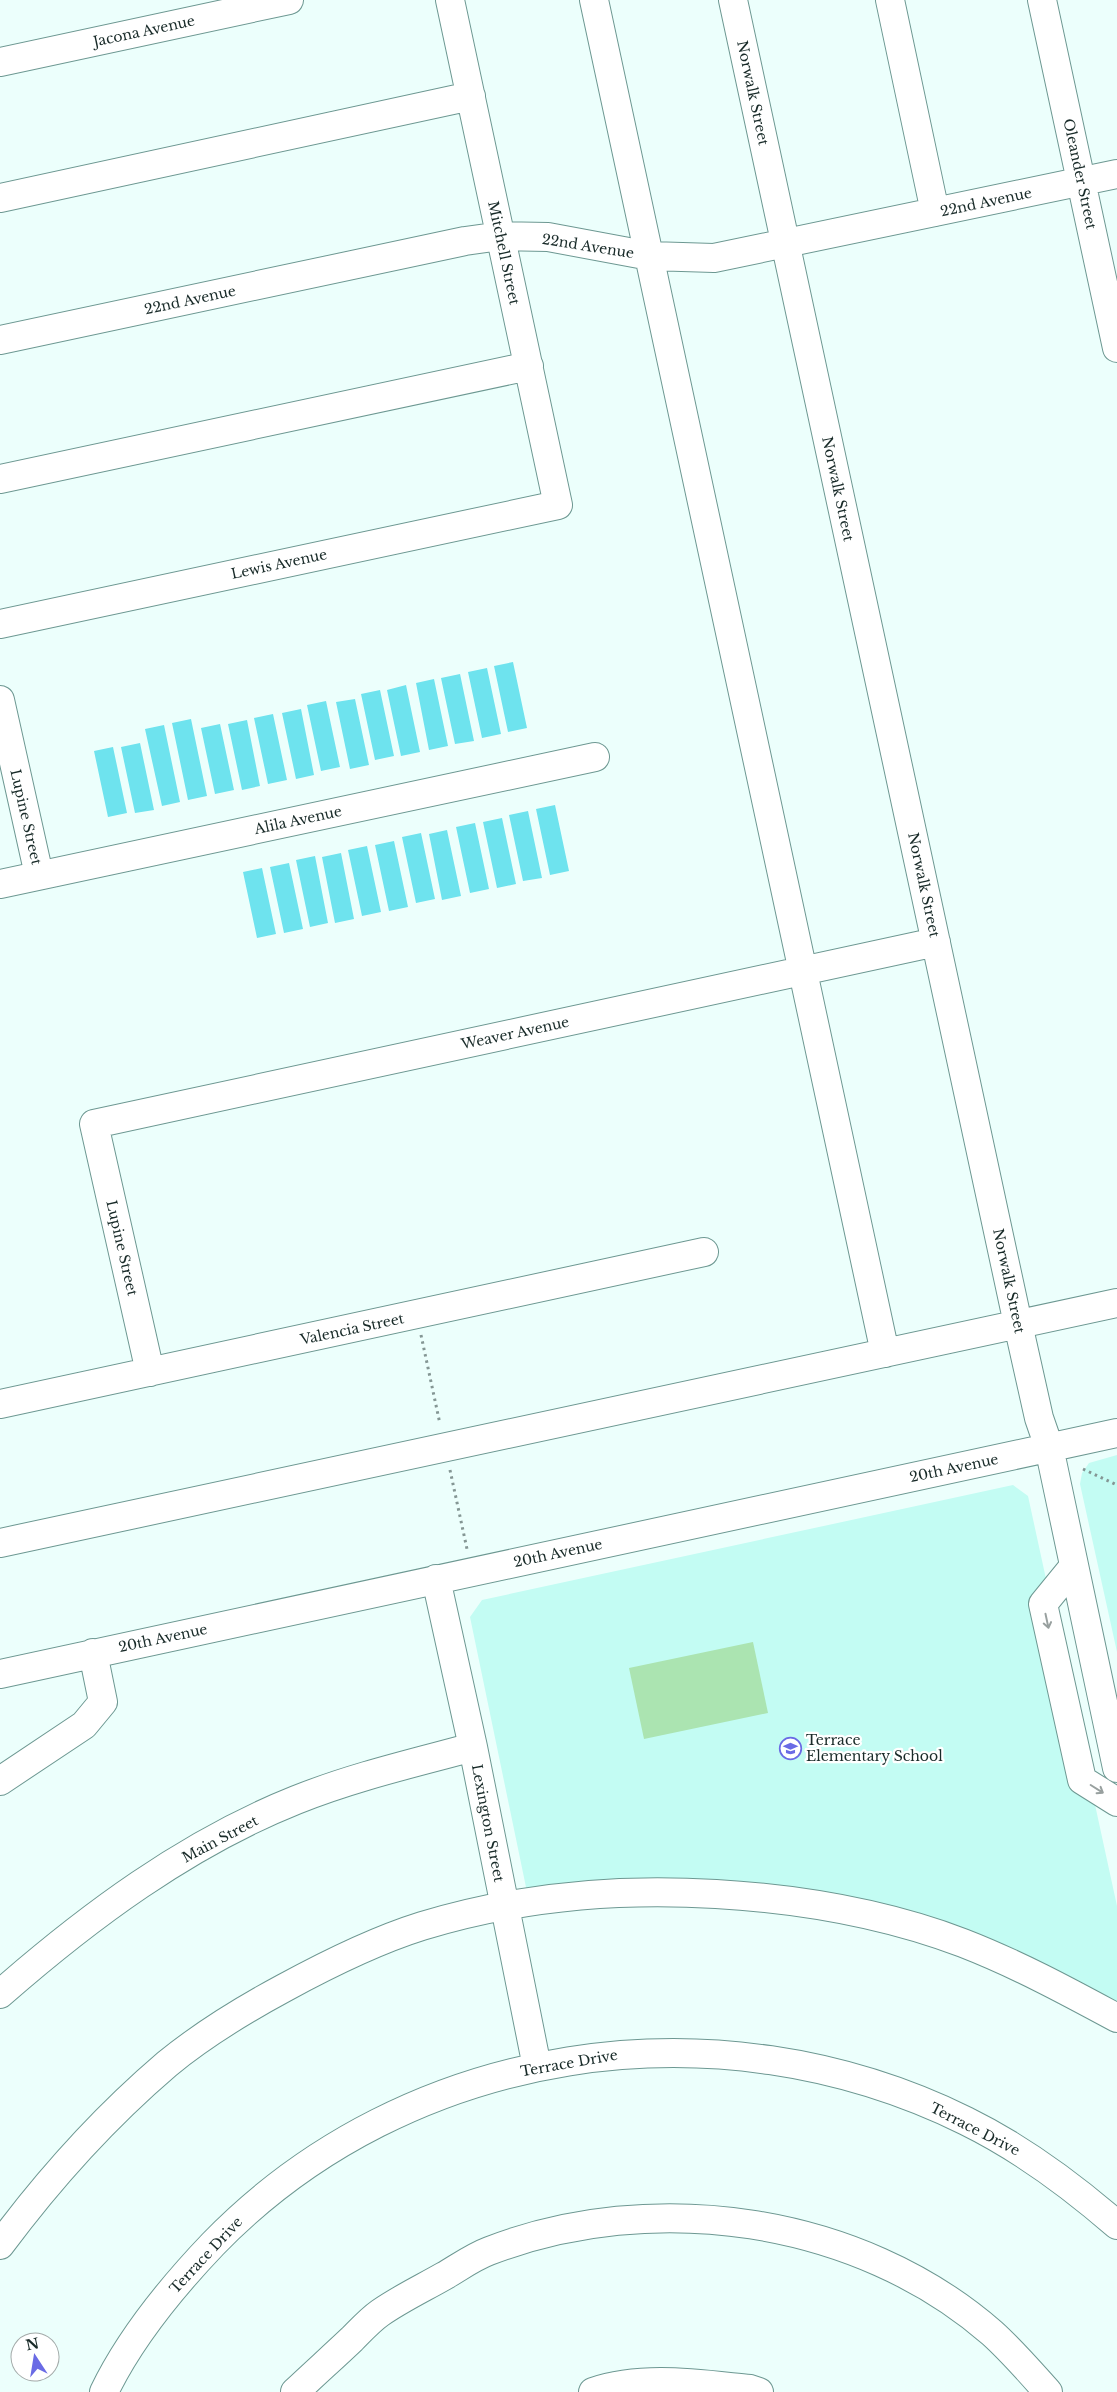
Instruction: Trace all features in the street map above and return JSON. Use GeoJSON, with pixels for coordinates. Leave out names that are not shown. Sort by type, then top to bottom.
{"type":"FeatureCollection","features":[{"type":"Feature","properties":{"kind":"street","name":"Jacona Avenue"},"geometry":{"type":"LineString","coordinates":[[0,62],[289,0]]}},
{"type":"Feature","properties":{"kind":"street","name":"Mitchell Street"},"geometry":{"type":"LineString","coordinates":[[450,0],[558,505]]}},
{"type":"Feature","properties":{"kind":"street"},"geometry":{"type":"LineString","coordinates":[[594,0],[885,1353]]}},
{"type":"Feature","properties":{"kind":"street","name":"Norwalk Street"},"geometry":{"type":"LineString","coordinates":[[733,0],[1018,1324],[1039,1418],[1049,1447],[1114,1741],[1117,1768]]}},
{"type":"Feature","properties":{"kind":"street"},"geometry":{"type":"LineString","coordinates":[[890,0],[935,212]]}},
{"type":"Feature","properties":{"kind":"street","name":"Oleander Street"},"geometry":{"type":"LineString","coordinates":[[1042,0],[1117,348]]}},
{"type":"Feature","properties":{"kind":"street"},"geometry":{"type":"LineString","coordinates":[[0,198],[471,96]]}},
{"type":"Feature","properties":{"kind":"street","name":"22nd Avenue"},"geometry":{"type":"LineString","coordinates":[[0,340],[446,245],[501,236],[548,238],[650,256],[714,258],[1117,174]]}},
{"type":"Feature","properties":{"kind":"street"},"geometry":{"type":"LineString","coordinates":[[0,479],[529,366]]}},
{"type":"Feature","properties":{"kind":"street","name":"Lewis Avenue"},"geometry":{"type":"LineString","coordinates":[[0,624],[558,505]]}},
{"type":"Feature","properties":{"kind":"street","name":"Lupine Street"},"geometry":{"type":"LineString","coordinates":[[0,700],[39,876]]}},
{"type":"Feature","properties":{"kind":"street","name":"Alila Avenue"},"geometry":{"type":"LineString","coordinates":[[0,884],[595,756]]}},
{"type":"Feature","properties":{"kind":"street","name":"Weaver Avenue"},"geometry":{"type":"LineString","coordinates":[[94,1124],[936,942]]}},
{"type":"Feature","properties":{"kind":"street","name":"Lupine Street"},"geometry":{"type":"LineString","coordinates":[[94,1124],[150,1372]]}},
{"type":"Feature","properties":{"kind":"street","name":"Valencia Street"},"geometry":{"type":"LineString","coordinates":[[0,1404],[704,1252]]}},
{"type":"Feature","properties":{"kind":"street"},"geometry":{"type":"LineString","coordinates":[[0,1543],[1117,1303]]}},
{"type":"Feature","properties":{"kind":"street","name":"20th Avenue"},"geometry":{"type":"LineString","coordinates":[[0,1674],[1117,1433]]}},
{"type":"Feature","properties":{"kind":"street"},"geometry":{"type":"LineString","coordinates":[[1074,1566],[1043,1604],[1082,1780],[1117,1802]]}},
{"type":"Feature","properties":{"kind":"street","name":"Lexington Street"},"geometry":{"type":"LineString","coordinates":[[436,1579],[473,1747],[536,2067]]}},
{"type":"Feature","properties":{"kind":"street"},"geometry":{"type":"LineString","coordinates":[[0,1781],[84,1725],[103,1702],[93,1653]]}},
{"type":"Feature","properties":{"kind":"street","name":"Main Street"},"geometry":{"type":"LineString","coordinates":[[0,1994],[54,1947],[129,1892],[208,1842],[296,1800],[384,1770],[473,1747]]}},
{"type":"Feature","properties":{"kind":"street"},"geometry":{"type":"LineString","coordinates":[[0,2245],[49,2180],[103,2125],[169,2063],[248,2008],[329,1964],[412,1930],[504,1906],[586,1895],[657,1891],[732,1894],[822,1904],[864,1913],[961,1942],[1011,1963],[1117,2018]]}},
{"type":"Feature","properties":{"kind":"street","name":"Terrace Drive"},"geometry":{"type":"LineString","coordinates":[[104,2392],[117,2365],[182,2276],[240,2217],[297,2171],[362,2130],[396,2113],[460,2088],[536,2067],[609,2055],[680,2052],[749,2057],[786,2063],[870,2082],[935,2106],[995,2136],[1051,2172],[1117,2225]]}},
{"type":"Feature","properties":{"kind":"street"},"geometry":{"type":"LineString","coordinates":[[295,2392],[378,2314],[487,2251],[578,2225],[655,2217],[720,2221],[758,2226],[795,2233],[873,2258],[910,2278],[973,2318],[1020,2361],[1048,2392]]}},
{"type":"Feature","properties":{"kind":"street"},"geometry":{"type":"LineString","coordinates":[[593,2392],[611,2386],[681,2382],[750,2389],[759,2392]]}},
{"type":"Feature","properties":{"kind":"path"},"geometry":{"type":"LineString","coordinates":[[1083,1469],[1117,1485]]}},
{"type":"Feature","properties":{"kind":"shaded area"},"geometry":{"type":"Polygon","coordinates":[[[1117,1455],[1117,1652],[1080,1484],[1082,1473],[1089,1463],[1117,1455]]]}},
{"type":"Feature","properties":{"kind":"shaded area","name":"Terrace Elementary School"},"geometry":{"type":"Polygon","coordinates":[[[1013,1485],[1028,1496],[1117,1906],[1117,2003],[862,1901],[716,1879],[583,1884],[527,1892],[470,1617],[482,1600],[1013,1485]]]}},
{"type":"Feature","properties":{"kind":"green space"},"geometry":{"type":"Polygon","coordinates":[[[753,1642],[768,1713],[644,1739],[629,1668],[753,1642]]]}},
{"type":"Feature","properties":{"kind":"building"},"geometry":{"type":"Polygon","coordinates":[[[513,662],[527,728],[508,732],[494,666],[513,662]]]}},
{"type":"Feature","properties":{"kind":"building"},"geometry":{"type":"Polygon","coordinates":[[[487,668],[501,734],[482,738],[468,672],[487,668]]]}},
{"type":"Feature","properties":{"kind":"building"},"geometry":{"type":"Polygon","coordinates":[[[460,674],[474,741],[455,744],[441,678],[460,674]]]}},
{"type":"Feature","properties":{"kind":"building"},"geometry":{"type":"Polygon","coordinates":[[[434,679],[448,746],[429,750],[416,683],[434,679]]]}},
{"type":"Feature","properties":{"kind":"building"},"geometry":{"type":"Polygon","coordinates":[[[406,685],[420,752],[401,756],[387,690],[406,685]]]}},
{"type":"Feature","properties":{"kind":"building"},"geometry":{"type":"Polygon","coordinates":[[[380,690],[394,756],[375,760],[361,694],[380,690]]]}},
{"type":"Feature","properties":{"kind":"building"},"geometry":{"type":"Polygon","coordinates":[[[355,699],[369,765],[350,769],[336,702],[355,699]]]}},
{"type":"Feature","properties":{"kind":"building"},"geometry":{"type":"Polygon","coordinates":[[[326,701],[340,767],[321,771],[307,705],[326,701]]]}},
{"type":"Feature","properties":{"kind":"building"},"geometry":{"type":"Polygon","coordinates":[[[301,709],[314,775],[296,779],[282,713],[301,709]]]}},
{"type":"Feature","properties":{"kind":"building"},"geometry":{"type":"Polygon","coordinates":[[[273,714],[287,780],[268,784],[254,718],[273,714]]]}},
{"type":"Feature","properties":{"kind":"building"},"geometry":{"type":"Polygon","coordinates":[[[191,719],[207,796],[188,800],[172,723],[191,719]]]}},
{"type":"Feature","properties":{"kind":"building"},"geometry":{"type":"Polygon","coordinates":[[[247,720],[260,786],[242,790],[228,724],[247,720]]]}},
{"type":"Feature","properties":{"kind":"building"},"geometry":{"type":"Polygon","coordinates":[[[220,724],[234,790],[215,794],[201,728],[220,724]]]}},
{"type":"Feature","properties":{"kind":"building"},"geometry":{"type":"Polygon","coordinates":[[[164,725],[180,802],[162,806],[145,729],[164,725]]]}},
{"type":"Feature","properties":{"kind":"building"},"geometry":{"type":"Polygon","coordinates":[[[140,743],[154,810],[135,813],[121,747],[140,743]]]}},
{"type":"Feature","properties":{"kind":"building"},"geometry":{"type":"Polygon","coordinates":[[[113,747],[127,813],[108,817],[94,751],[113,747]]]}},
{"type":"Feature","properties":{"kind":"building"},"geometry":{"type":"Polygon","coordinates":[[[555,805],[569,871],[550,875],[536,809],[555,805]]]}},
{"type":"Feature","properties":{"kind":"building"},"geometry":{"type":"Polygon","coordinates":[[[528,811],[542,878],[523,881],[509,815],[528,811]]]}},
{"type":"Feature","properties":{"kind":"building"},"geometry":{"type":"Polygon","coordinates":[[[502,818],[516,884],[497,888],[483,822],[502,818]]]}},
{"type":"Feature","properties":{"kind":"building"},"geometry":{"type":"Polygon","coordinates":[[[475,823],[489,889],[470,893],[456,827],[475,823]]]}},
{"type":"Feature","properties":{"kind":"building"},"geometry":{"type":"Polygon","coordinates":[[[447,830],[461,896],[442,900],[429,834],[447,830]]]}},
{"type":"Feature","properties":{"kind":"building"},"geometry":{"type":"Polygon","coordinates":[[[421,833],[435,899],[416,903],[402,837],[421,833]]]}},
{"type":"Feature","properties":{"kind":"building"},"geometry":{"type":"Polygon","coordinates":[[[394,841],[408,907],[389,911],[375,845],[394,841]]]}},
{"type":"Feature","properties":{"kind":"building"},"geometry":{"type":"Polygon","coordinates":[[[367,846],[381,912],[362,916],[348,850],[367,846]]]}},
{"type":"Feature","properties":{"kind":"building"},"geometry":{"type":"Polygon","coordinates":[[[341,853],[354,919],[335,923],[322,857],[341,853]]]}},
{"type":"Feature","properties":{"kind":"building"},"geometry":{"type":"Polygon","coordinates":[[[315,856],[328,923],[310,927],[296,860],[315,856]]]}},
{"type":"Feature","properties":{"kind":"building"},"geometry":{"type":"Polygon","coordinates":[[[289,863],[303,929],[284,933],[270,867],[289,863]]]}},
{"type":"Feature","properties":{"kind":"building"},"geometry":{"type":"Polygon","coordinates":[[[262,868],[276,934],[257,938],[243,872],[262,868]]]}},
{"type":"Feature","properties":{"kind":"place","name":"Terrace Elementary School"},"geometry":{"type":"Point","coordinates":[790,1748]}}]}
